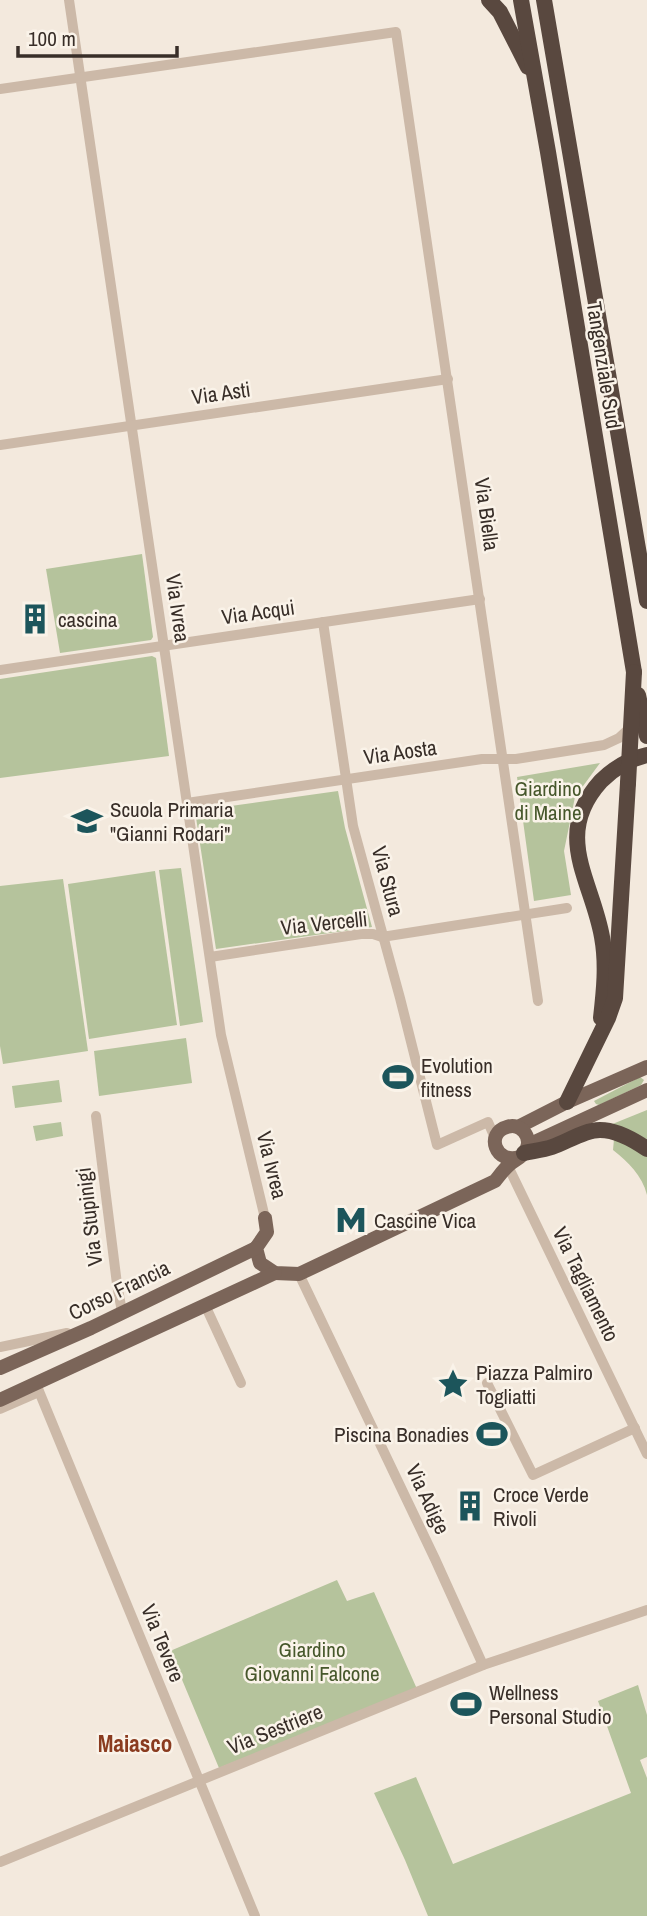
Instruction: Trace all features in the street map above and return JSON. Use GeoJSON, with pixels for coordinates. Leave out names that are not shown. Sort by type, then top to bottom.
{"type":"FeatureCollection","features":[{"type":"Feature","properties":{"kind":"highway"},"geometry":{"type":"LineString","coordinates":[[489,0],[500,12],[536,82]]}},
{"type":"Feature","properties":{"kind":"highway","name":"Tangenziale Sud"},"geometry":{"type":"LineString","coordinates":[[522,0],[634,672],[647,736]]}},
{"type":"Feature","properties":{"kind":"highway","name":"Tangenziale Sud"},"geometry":{"type":"LineString","coordinates":[[544,0],[647,601]]}},
{"type":"Feature","properties":{"kind":"highway"},"geometry":{"type":"LineString","coordinates":[[549,32],[554,0]]}},
{"type":"Feature","properties":{"kind":"highway"},"geometry":{"type":"LineString","coordinates":[[567,1102],[615,998],[634,672]]}},
{"type":"Feature","properties":{"kind":"highway"},"geometry":{"type":"LineString","coordinates":[[599,1037],[605,958],[597,913],[578,858],[577,841],[581,814],[587,798],[606,777],[621,765],[647,755]]}},
{"type":"Feature","properties":{"kind":"highway"},"geometry":{"type":"LineString","coordinates":[[516,1155],[552,1147],[600,1130],[617,1133],[647,1149]]}},
{"type":"Feature","properties":{"kind":"main road"},"geometry":{"type":"LineString","coordinates":[[647,1067],[518,1127],[507,1126],[495,1138],[496,1148],[516,1155],[647,1090]]}},
{"type":"Feature","properties":{"kind":"main road"},"geometry":{"type":"LineString","coordinates":[[0,1400],[38,1388],[275,1273],[299,1274],[495,1181],[516,1155],[526,1134],[518,1127]]}},
{"type":"Feature","properties":{"kind":"main road"},"geometry":{"type":"LineString","coordinates":[[265,1218],[267,1232],[256,1248],[260,1263],[275,1273]]}},
{"type":"Feature","properties":{"kind":"main road","name":"Corso Francia"},"geometry":{"type":"LineString","coordinates":[[0,1368],[21,1351],[90,1328],[256,1248]]}},
{"type":"Feature","properties":{"kind":"street","name":"Via Ivrea"},"geometry":{"type":"LineString","coordinates":[[69,0],[221,1035],[265,1218]]}},
{"type":"Feature","properties":{"kind":"street","name":"Via Biella"},"geometry":{"type":"LineString","coordinates":[[81,78],[396,32],[538,1001]]}},
{"type":"Feature","properties":{"kind":"street"},"geometry":{"type":"LineString","coordinates":[[0,89],[81,78]]}},
{"type":"Feature","properties":{"kind":"street","name":"Via Asti"},"geometry":{"type":"LineString","coordinates":[[0,445],[448,379]]}},
{"type":"Feature","properties":{"kind":"street","name":"Via Acqui"},"geometry":{"type":"LineString","coordinates":[[0,670],[480,599]]}},
{"type":"Feature","properties":{"kind":"street","name":"Via Stura"},"geometry":{"type":"LineString","coordinates":[[323,622],[354,826],[437,1145],[488,1122],[495,1138]]}},
{"type":"Feature","properties":{"kind":"street","name":"Via Aosta"},"geometry":{"type":"LineString","coordinates":[[187,803],[482,759],[516,759],[604,745],[619,738],[647,712]]}},
{"type":"Feature","properties":{"kind":"street","name":"Via Vercelli"},"geometry":{"type":"LineString","coordinates":[[210,957],[361,934],[382,937],[567,908]]}},
{"type":"Feature","properties":{"kind":"street","name":"Via Stupinigi"},"geometry":{"type":"LineString","coordinates":[[96,1116],[122,1312]]}},
{"type":"Feature","properties":{"kind":"street","name":"Via Tagliamento"},"geometry":{"type":"LineString","coordinates":[[516,1155],[647,1454]]}},
{"type":"Feature","properties":{"kind":"street","name":"Via Adige"},"geometry":{"type":"LineString","coordinates":[[299,1274],[483,1665]]}},
{"type":"Feature","properties":{"kind":"street"},"geometry":{"type":"LineString","coordinates":[[205,1305],[241,1383]]}},
{"type":"Feature","properties":{"kind":"street"},"geometry":{"type":"LineString","coordinates":[[0,1347],[21,1351]]}},
{"type":"Feature","properties":{"kind":"street"},"geometry":{"type":"LineString","coordinates":[[487,1383],[533,1475],[635,1428]]}},
{"type":"Feature","properties":{"kind":"street"},"geometry":{"type":"LineString","coordinates":[[0,1409],[38,1388]]}},
{"type":"Feature","properties":{"kind":"street","name":"Via Tevere"},"geometry":{"type":"LineString","coordinates":[[38,1388],[255,1916]]}},
{"type":"Feature","properties":{"kind":"street","name":"Via Sestriere"},"geometry":{"type":"LineString","coordinates":[[0,1862],[483,1665],[647,1610]]}},
{"type":"Feature","properties":{"kind":"green space"},"geometry":{"type":"Polygon","coordinates":[[[142,554],[153,637],[151,640],[60,653],[46,569],[142,554]]]}},
{"type":"Feature","properties":{"kind":"green space"},"geometry":{"type":"Polygon","coordinates":[[[152,656],[156,658],[169,756],[0,778],[0,679],[152,656]]]}},
{"type":"Feature","properties":{"kind":"green space","name":"Giardino di Maine"},"geometry":{"type":"Polygon","coordinates":[[[600,763],[575,797],[564,851],[571,895],[534,901],[517,777],[600,763]]]}},
{"type":"Feature","properties":{"kind":"green space"},"geometry":{"type":"Polygon","coordinates":[[[338,791],[345,828],[372,927],[216,949],[195,811],[338,791]]]}},
{"type":"Feature","properties":{"kind":"green space"},"geometry":{"type":"Polygon","coordinates":[[[181,868],[203,1022],[180,1026],[159,870],[181,868]]]}},
{"type":"Feature","properties":{"kind":"green space"},"geometry":{"type":"Polygon","coordinates":[[[155,871],[177,1025],[89,1039],[68,884],[155,871]]]}},
{"type":"Feature","properties":{"kind":"green space"},"geometry":{"type":"Polygon","coordinates":[[[63,879],[88,1051],[3,1064],[0,1046],[0,886],[63,879]]]}},
{"type":"Feature","properties":{"kind":"green space"},"geometry":{"type":"Polygon","coordinates":[[[186,1038],[192,1083],[99,1096],[94,1051],[186,1038]]]}},
{"type":"Feature","properties":{"kind":"green space"},"geometry":{"type":"Polygon","coordinates":[[[640,1077],[644,1080],[641,1085],[599,1105],[594,1101],[640,1077]]]}},
{"type":"Feature","properties":{"kind":"green space"},"geometry":{"type":"Polygon","coordinates":[[[59,1080],[62,1102],[15,1108],[12,1086],[59,1080]]]}},
{"type":"Feature","properties":{"kind":"green space"},"geometry":{"type":"Polygon","coordinates":[[[647,1110],[647,1139],[610,1125],[647,1110]]]}},
{"type":"Feature","properties":{"kind":"green space"},"geometry":{"type":"Polygon","coordinates":[[[61,1122],[63,1136],[36,1141],[33,1126],[61,1122]]]}},
{"type":"Feature","properties":{"kind":"green space"},"geometry":{"type":"Polygon","coordinates":[[[614,1139],[647,1157],[647,1195],[634,1170],[613,1150],[614,1139]]]}},
{"type":"Feature","properties":{"kind":"green space","name":"Giardino Giovanni Falcone"},"geometry":{"type":"Polygon","coordinates":[[[337,1580],[347,1601],[374,1592],[417,1689],[219,1768],[170,1651],[337,1580]]]}},
{"type":"Feature","properties":{"kind":"green space"},"geometry":{"type":"Polygon","coordinates":[[[638,1685],[647,1715],[647,1757],[640,1760],[647,1778],[647,1916],[428,1916],[374,1793],[416,1777],[453,1864],[631,1793],[598,1701],[638,1685]]]}},
{"type":"Feature","properties":{"kind":"place","name":"cascina"},"geometry":{"type":"Point","coordinates":[35,619]}},
{"type":"Feature","properties":{"kind":"place","name":"Scuola Primaria \"Gianni Rodari\""},"geometry":{"type":"Point","coordinates":[87,821]}},
{"type":"Feature","properties":{"kind":"place","name":"Evolution fitness"},"geometry":{"type":"Point","coordinates":[398,1077]}},
{"type":"Feature","properties":{"kind":"place","name":"Cascine Vica"},"geometry":{"type":"Point","coordinates":[351,1220]}},
{"type":"Feature","properties":{"kind":"place","name":"Piazza Palmiro Togliatti"},"geometry":{"type":"Point","coordinates":[453,1384]}},
{"type":"Feature","properties":{"kind":"place","name":"Piscina Bonadies"},"geometry":{"type":"Point","coordinates":[492,1434]}},
{"type":"Feature","properties":{"kind":"place","name":"Croce Verde Rivoli"},"geometry":{"type":"Point","coordinates":[470,1506]}},
{"type":"Feature","properties":{"kind":"place","name":"Wellness Personal Studio"},"geometry":{"type":"Point","coordinates":[466,1704]}},
{"type":"Feature","properties":{"kind":"district","name":"Maiasco"},"geometry":{"type":"Point","coordinates":[135,1743]}}]}
